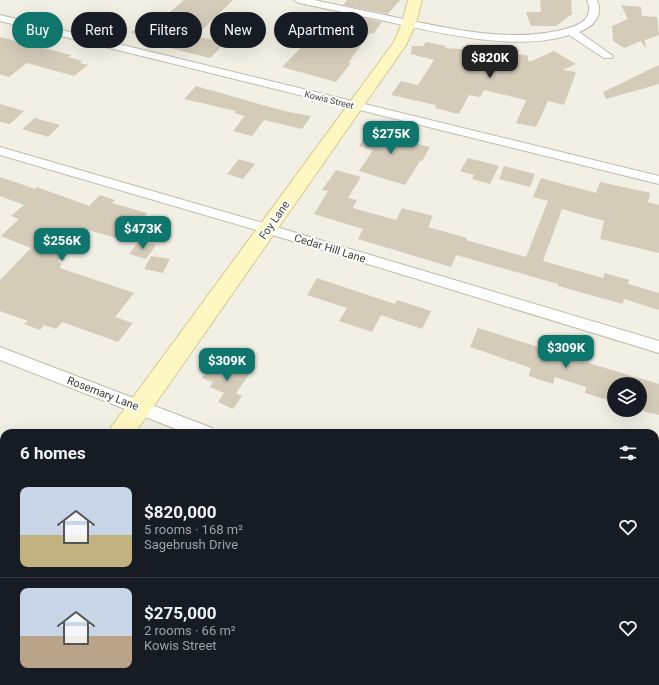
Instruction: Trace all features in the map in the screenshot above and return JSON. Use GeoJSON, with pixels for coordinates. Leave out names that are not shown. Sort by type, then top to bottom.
{"type":"FeatureCollection","features":[{"type":"Feature","properties":{"kind":"street"},"geometry":{"type":"LineString","coordinates":[[300,0],[452,32],[498,36],[539,37],[572,32],[585,26],[595,15],[592,0]]}},
{"type":"Feature","properties":{"kind":"street","name":"Foy Lane"},"geometry":{"type":"LineString","coordinates":[[124,429],[401,42],[410,23],[415,0]]}},
{"type":"Feature","properties":{"kind":"street","name":"Kowis Street"},"geometry":{"type":"LineString","coordinates":[[0,18],[659,180]]}},
{"type":"Feature","properties":{"kind":"street"},"geometry":{"type":"LineString","coordinates":[[572,32],[608,56]]}},
{"type":"Feature","properties":{"kind":"street","name":"Cedar Hill Lane"},"geometry":{"type":"LineString","coordinates":[[0,151],[268,229],[659,347]]}},
{"type":"Feature","properties":{"kind":"street","name":"Rosemary Lane"},"geometry":{"type":"LineString","coordinates":[[0,354],[196,429]]}},
{"type":"Feature","properties":{"kind":"building"},"geometry":{"type":"Polygon","coordinates":[[[184,0],[233,0],[221,12],[210,12],[210,22],[202,30],[202,12],[170,12],[184,0]]]}},
{"type":"Feature","properties":{"kind":"building"},"geometry":{"type":"Polygon","coordinates":[[[347,0],[400,0],[388,14],[343,5],[347,0]]]}},
{"type":"Feature","properties":{"kind":"building"},"geometry":{"type":"Polygon","coordinates":[[[540,0],[571,0],[572,14],[556,26],[531,26],[526,12],[541,12],[540,0]]]}},
{"type":"Feature","properties":{"kind":"building"},"geometry":{"type":"Polygon","coordinates":[[[621,5],[641,7],[642,16],[657,17],[659,35],[645,40],[646,49],[641,41],[624,48],[613,41],[612,26],[628,19],[621,5]]]}},
{"type":"Feature","properties":{"kind":"building"},"geometry":{"type":"Polygon","coordinates":[[[368,19],[382,22],[373,34],[370,33],[368,36],[368,19]]]}},
{"type":"Feature","properties":{"kind":"building"},"geometry":{"type":"Polygon","coordinates":[[[0,37],[12,40],[12,48],[43,48],[71,55],[68,57],[82,61],[80,63],[88,65],[74,76],[27,63],[9,77],[0,74],[0,37]]]}},
{"type":"Feature","properties":{"kind":"building"},"geometry":{"type":"Polygon","coordinates":[[[202,37],[210,39],[210,48],[220,48],[210,58],[170,48],[202,48],[202,37]]]}},
{"type":"Feature","properties":{"kind":"building"},"geometry":{"type":"Polygon","coordinates":[[[426,42],[446,46],[445,48],[512,52],[513,54],[527,55],[529,62],[554,51],[576,64],[563,70],[576,72],[564,105],[548,101],[536,127],[516,123],[526,100],[484,90],[480,97],[469,95],[459,114],[435,108],[436,105],[391,95],[401,81],[418,85],[434,60],[411,54],[412,46],[423,46],[426,42]]]}},
{"type":"Feature","properties":{"kind":"building"},"geometry":{"type":"Polygon","coordinates":[[[301,48],[359,48],[348,63],[351,63],[336,82],[282,67],[301,48]]]}},
{"type":"Feature","properties":{"kind":"building"},"geometry":{"type":"Polygon","coordinates":[[[659,65],[659,84],[606,99],[603,92],[659,65]]]}},
{"type":"Feature","properties":{"kind":"building"},"geometry":{"type":"Polygon","coordinates":[[[196,86],[284,111],[311,116],[302,129],[264,120],[252,136],[233,131],[245,116],[234,113],[236,111],[184,99],[196,86]]]}},
{"type":"Feature","properties":{"kind":"building"},"geometry":{"type":"Polygon","coordinates":[[[0,104],[24,111],[10,124],[0,122],[0,104]]]}},
{"type":"Feature","properties":{"kind":"building"},"geometry":{"type":"Polygon","coordinates":[[[35,118],[60,125],[48,137],[22,129],[35,118]]]}},
{"type":"Feature","properties":{"kind":"building"},"geometry":{"type":"Polygon","coordinates":[[[373,124],[402,131],[397,139],[430,147],[405,185],[359,171],[373,150],[359,146],[373,124]]]}},
{"type":"Feature","properties":{"kind":"building"},"geometry":{"type":"Polygon","coordinates":[[[468,158],[499,166],[490,184],[472,179],[474,175],[460,171],[468,158]]]}},
{"type":"Feature","properties":{"kind":"building"},"geometry":{"type":"Polygon","coordinates":[[[239,159],[255,164],[243,179],[227,174],[239,159]]]}},
{"type":"Feature","properties":{"kind":"building"},"geometry":{"type":"Polygon","coordinates":[[[504,166],[535,174],[530,187],[499,179],[504,166]]]}},
{"type":"Feature","properties":{"kind":"building"},"geometry":{"type":"Polygon","coordinates":[[[336,170],[361,177],[348,198],[357,200],[353,208],[396,220],[402,208],[433,216],[428,227],[467,238],[466,240],[526,257],[548,201],[533,197],[541,178],[596,193],[600,182],[650,193],[648,202],[659,205],[659,253],[600,239],[604,221],[562,209],[543,261],[603,278],[605,273],[629,280],[628,284],[659,293],[659,310],[624,299],[623,304],[456,255],[451,267],[358,239],[363,229],[314,214],[328,191],[322,190],[336,170]]]}},
{"type":"Feature","properties":{"kind":"building"},"geometry":{"type":"Polygon","coordinates":[[[0,177],[35,189],[37,187],[89,206],[100,195],[115,200],[112,203],[147,213],[124,240],[88,230],[57,262],[61,263],[60,268],[134,293],[115,317],[133,323],[118,342],[62,322],[56,329],[44,325],[40,330],[24,324],[28,321],[0,311],[0,280],[31,248],[1,236],[19,219],[11,216],[24,205],[0,196],[0,177]]]}},
{"type":"Feature","properties":{"kind":"building"},"geometry":{"type":"Polygon","coordinates":[[[139,241],[156,245],[146,259],[129,254],[139,241]]]}},
{"type":"Feature","properties":{"kind":"building"},"geometry":{"type":"Polygon","coordinates":[[[151,256],[170,259],[163,273],[144,269],[151,256]]]}},
{"type":"Feature","properties":{"kind":"building"},"geometry":{"type":"Polygon","coordinates":[[[317,278],[395,304],[397,300],[431,311],[422,329],[381,315],[372,332],[339,321],[347,308],[307,295],[317,278]]]}},
{"type":"Feature","properties":{"kind":"building"},"geometry":{"type":"Polygon","coordinates":[[[478,328],[635,377],[607,377],[607,400],[585,393],[586,387],[555,377],[553,384],[529,376],[531,368],[470,347],[478,328]]]}},
{"type":"Feature","properties":{"kind":"building"},"geometry":{"type":"Polygon","coordinates":[[[216,359],[250,373],[236,393],[242,396],[233,409],[218,402],[224,393],[210,387],[213,382],[202,378],[216,359]]]}},
{"type":"Feature","properties":{"kind":"building"},"geometry":{"type":"Polygon","coordinates":[[[647,380],[659,384],[659,415],[647,412],[647,380]]]}}]}
